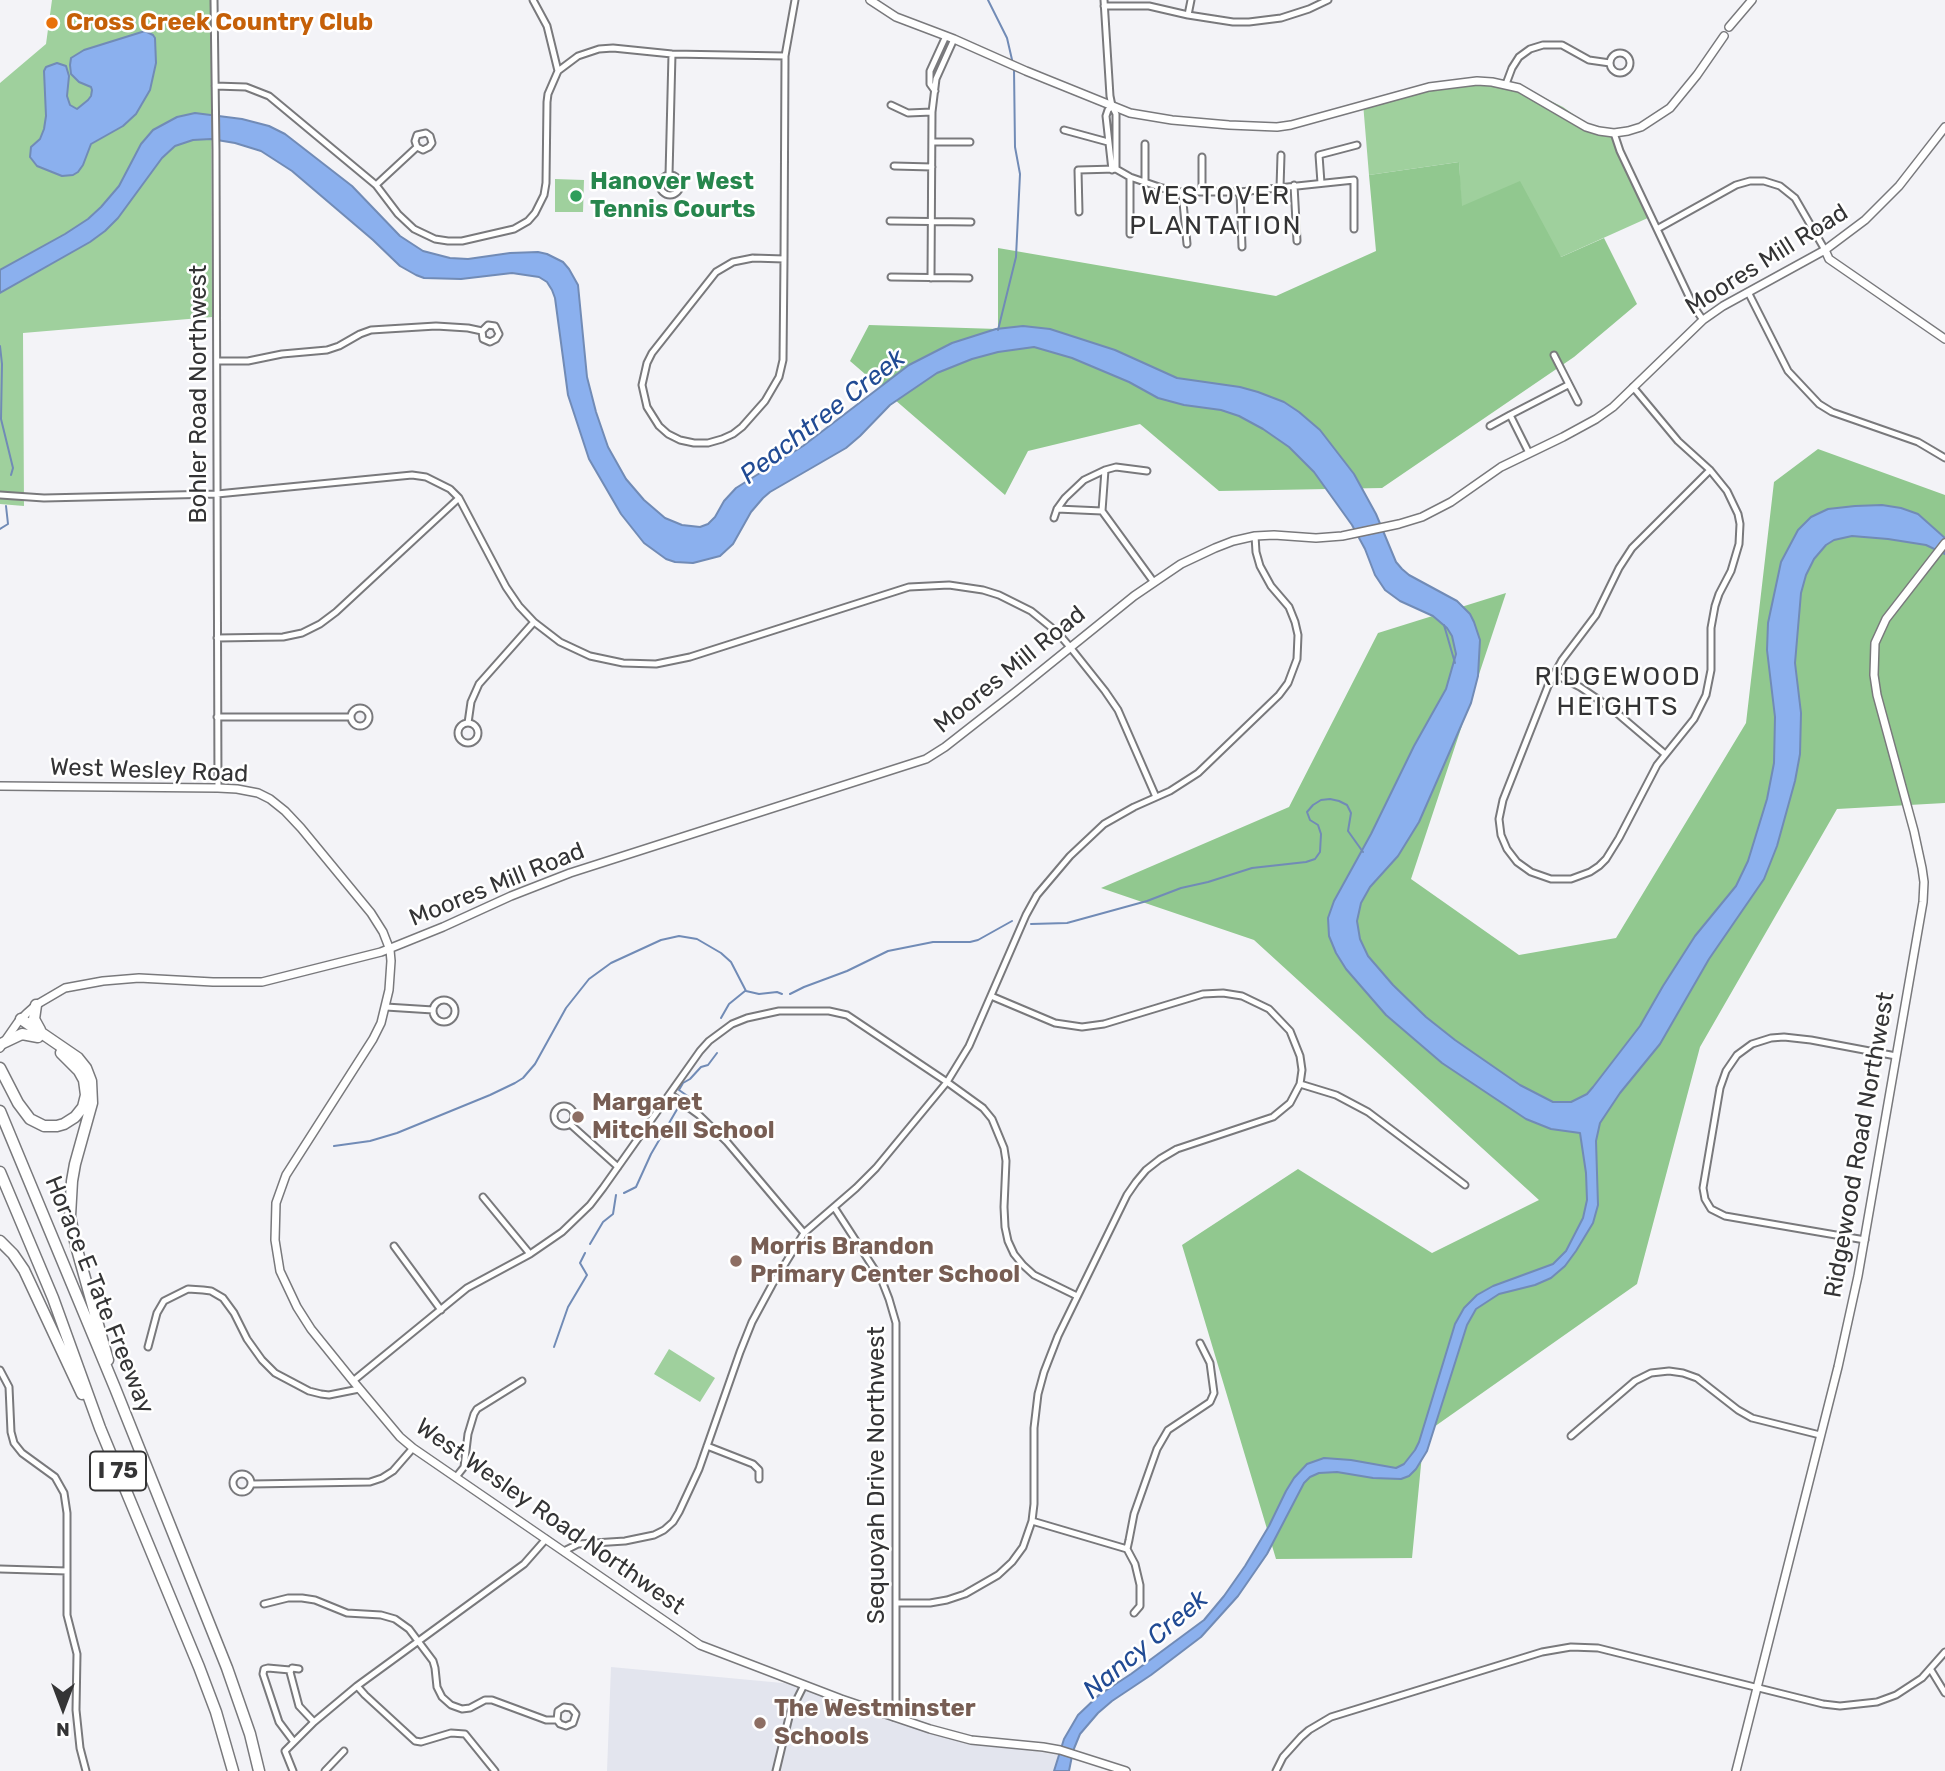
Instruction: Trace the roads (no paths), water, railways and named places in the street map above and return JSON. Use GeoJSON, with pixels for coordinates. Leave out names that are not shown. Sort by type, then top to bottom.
{"type":"FeatureCollection","features":[{"type":"Feature","properties":{"kind":"highway"},"geometry":{"type":"LineString","coordinates":[[36,1005],[34,1019],[42,1036]]}},
{"type":"Feature","properties":{"kind":"highway"},"geometry":{"type":"LineString","coordinates":[[0,1068],[18,1103],[30,1119],[37,1123],[51,1126],[64,1124],[75,1117],[85,1101],[84,1080],[79,1070],[20,1020]]}},
{"type":"Feature","properties":{"kind":"highway"},"geometry":{"type":"LineString","coordinates":[[2,1045],[22,1034],[42,1036],[78,1058],[91,1081],[92,1104],[73,1173],[70,1216],[115,1388]]}},
{"type":"Feature","properties":{"kind":"highway","name":"Horace E Tate Freeway"},"geometry":{"type":"LineString","coordinates":[[0,1111],[227,1668],[247,1725],[259,1771]]}},
{"type":"Feature","properties":{"kind":"highway","name":"Horace E Tate Freeway"},"geometry":{"type":"LineString","coordinates":[[0,1172],[53,1298],[100,1427],[199,1667],[216,1712],[233,1771]]}},
{"type":"Feature","properties":{"kind":"highway"},"geometry":{"type":"LineString","coordinates":[[0,1241],[24,1270],[100,1427]]}},
{"type":"Feature","properties":{"kind":"street","name":"Bohler Road Northwest"},"geometry":{"type":"LineString","coordinates":[[214,0],[218,788]]}},
{"type":"Feature","properties":{"kind":"street"},"geometry":{"type":"LineString","coordinates":[[215,86],[246,87],[269,96],[376,186],[408,224],[421,233],[448,242],[507,232],[521,226],[535,213],[544,195],[546,183],[547,102],[558,71],[547,26],[533,0]]}},
{"type":"Feature","properties":{"kind":"street"},"geometry":{"type":"LineString","coordinates":[[784,259],[745,259],[721,268],[710,278],[652,353],[643,373],[643,397],[652,417],[668,434],[694,443],[722,439],[741,427],[771,393],[779,377],[783,360],[784,259],[785,56],[795,0]]}},
{"type":"Feature","properties":{"kind":"street"},"geometry":{"type":"LineString","coordinates":[[870,0],[896,17],[1129,113],[1228,125],[1277,127],[1318,119],[1439,85],[1477,81],[1506,84],[1531,94],[1586,127],[1614,133],[1628,131],[1641,127],[1670,108],[1724,36]]}},
{"type":"Feature","properties":{"kind":"street"},"geometry":{"type":"LineString","coordinates":[[1188,15],[1191,0]]}},
{"type":"Feature","properties":{"kind":"street"},"geometry":{"type":"LineString","coordinates":[[1114,169],[1116,114],[1112,106],[1104,3],[1149,6],[1217,21],[1257,21],[1296,13],[1328,0]]}},
{"type":"Feature","properties":{"kind":"street"},"geometry":{"type":"LineString","coordinates":[[1729,27],[1752,0]]}},
{"type":"Feature","properties":{"kind":"street"},"geometry":{"type":"LineString","coordinates":[[935,90],[930,85],[930,71],[950,37]]}},
{"type":"Feature","properties":{"kind":"street"},"geometry":{"type":"LineString","coordinates":[[931,278],[932,112],[936,79],[950,37]]}},
{"type":"Feature","properties":{"kind":"street"},"geometry":{"type":"LineString","coordinates":[[1506,84],[1519,57],[1543,44],[1562,45],[1589,60],[1611,63]]}},
{"type":"Feature","properties":{"kind":"street"},"geometry":{"type":"LineString","coordinates":[[558,71],[578,56],[599,49],[672,54],[785,56]]}},
{"type":"Feature","properties":{"kind":"street"},"geometry":{"type":"LineString","coordinates":[[669,175],[672,54]]}},
{"type":"Feature","properties":{"kind":"street"},"geometry":{"type":"LineString","coordinates":[[891,105],[908,113],[932,112]]}},
{"type":"Feature","properties":{"kind":"street"},"geometry":{"type":"LineString","coordinates":[[1112,106],[1106,116],[1114,169]]}},
{"type":"Feature","properties":{"kind":"street","name":"Moores Mill Road"},"geometry":{"type":"LineString","coordinates":[[2,1045],[20,1020],[36,1005],[65,988],[139,978],[225,983],[262,982],[390,950],[570,873],[926,759],[945,747],[1153,582],[1181,564],[1233,541],[1255,536],[1342,536],[1422,517],[1437,510],[1501,467],[1596,419],[1613,407],[1703,320],[1825,250],[1865,220],[1899,186],[1945,127]]}},
{"type":"Feature","properties":{"kind":"street"},"geometry":{"type":"LineString","coordinates":[[1064,130],[1108,142]]}},
{"type":"Feature","properties":{"kind":"street"},"geometry":{"type":"LineString","coordinates":[[1614,133],[1694,307],[1703,320]]}},
{"type":"Feature","properties":{"kind":"street"},"geometry":{"type":"LineString","coordinates":[[932,142],[970,142]]}},
{"type":"Feature","properties":{"kind":"street"},"geometry":{"type":"LineString","coordinates":[[1145,144],[1145,182]]}},
{"type":"Feature","properties":{"kind":"street"},"geometry":{"type":"LineString","coordinates":[[1321,183],[1320,155],[1357,145]]}},
{"type":"Feature","properties":{"kind":"street"},"geometry":{"type":"LineString","coordinates":[[376,186],[418,147]]}},
{"type":"Feature","properties":{"kind":"street"},"geometry":{"type":"LineString","coordinates":[[1280,188],[1281,155]]}},
{"type":"Feature","properties":{"kind":"street"},"geometry":{"type":"LineString","coordinates":[[1202,157],[1202,191]]}},
{"type":"Feature","properties":{"kind":"street"},"geometry":{"type":"LineString","coordinates":[[894,166],[932,167]]}},
{"type":"Feature","properties":{"kind":"street"},"geometry":{"type":"LineString","coordinates":[[1079,212],[1078,170],[1114,169],[1162,188],[1182,192],[1240,192],[1354,180],[1354,229]]}},
{"type":"Feature","properties":{"kind":"street"},"geometry":{"type":"LineString","coordinates":[[1130,177],[1130,233]]}},
{"type":"Feature","properties":{"kind":"street"},"geometry":{"type":"LineString","coordinates":[[1657,229],[1750,181],[1764,181],[1780,186],[1796,198],[1829,259],[1945,339]]}},
{"type":"Feature","properties":{"kind":"street"},"geometry":{"type":"LineString","coordinates":[[1294,185],[1297,241]]}},
{"type":"Feature","properties":{"kind":"street"},"geometry":{"type":"LineString","coordinates":[[1182,192],[1187,244]]}},
{"type":"Feature","properties":{"kind":"street"},"geometry":{"type":"LineString","coordinates":[[1240,192],[1242,247]]}},
{"type":"Feature","properties":{"kind":"street"},"geometry":{"type":"LineString","coordinates":[[890,221],[971,222]]}},
{"type":"Feature","properties":{"kind":"street"},"geometry":{"type":"LineString","coordinates":[[891,277],[969,278]]}},
{"type":"Feature","properties":{"kind":"street"},"geometry":{"type":"LineString","coordinates":[[1748,292],[1788,371],[1819,404],[1832,412],[1918,442],[1945,458]]}},
{"type":"Feature","properties":{"kind":"street"},"geometry":{"type":"LineString","coordinates":[[216,361],[248,361],[282,354],[327,350],[371,331],[436,326],[482,331]]}},
{"type":"Feature","properties":{"kind":"street"},"geometry":{"type":"LineString","coordinates":[[1554,355],[1578,402]]}},
{"type":"Feature","properties":{"kind":"street"},"geometry":{"type":"LineString","coordinates":[[1490,426],[1568,385]]}},
{"type":"Feature","properties":{"kind":"street"},"geometry":{"type":"LineString","coordinates":[[1633,387],[1678,441],[1710,470],[1727,491],[1740,524],[1739,544],[1731,572],[1715,606],[1711,670],[1706,695],[1694,719],[1650,777],[1606,859],[1581,876],[1562,879],[1542,876],[1523,867],[1511,856],[1499,827],[1500,811],[1554,674],[1596,615],[1632,548],[1710,470]]}},
{"type":"Feature","properties":{"kind":"street"},"geometry":{"type":"LineString","coordinates":[[1510,415],[1529,453]]}},
{"type":"Feature","properties":{"kind":"street"},"geometry":{"type":"LineString","coordinates":[[1054,518],[1065,498],[1084,480],[1116,467],[1147,471]]}},
{"type":"Feature","properties":{"kind":"street"},"geometry":{"type":"LineString","coordinates":[[1105,470],[1102,511],[1153,582]]}},
{"type":"Feature","properties":{"kind":"street"},"geometry":{"type":"LineString","coordinates":[[0,495],[53,498],[217,494],[412,475],[426,477],[440,482],[459,498],[506,587],[534,622],[561,642],[590,656],[622,663],[656,664],[690,657],[899,589],[949,585],[983,590],[1017,603],[1045,621],[1070,647],[1118,710],[1156,797]]}},
{"type":"Feature","properties":{"kind":"street"},"geometry":{"type":"LineString","coordinates":[[217,638],[284,637],[302,633],[320,624],[459,498]]}},
{"type":"Feature","properties":{"kind":"street"},"geometry":{"type":"LineString","coordinates":[[1057,509],[1102,511]]}},
{"type":"Feature","properties":{"kind":"street"},"geometry":{"type":"LineString","coordinates":[[564,1551],[570,1546],[639,1539],[664,1530],[673,1522],[707,1446],[752,1322],[772,1284],[804,1233],[876,1168],[947,1082],[969,1046],[1037,895],[1054,873],[1104,824],[1184,783],[1210,763],[1279,695],[1294,671],[1298,647],[1295,622],[1289,607],[1270,586],[1260,566],[1255,536]]}},
{"type":"Feature","properties":{"kind":"street","name":"Ridgewood Road Northwest"},"geometry":{"type":"LineString","coordinates":[[1736,1771],[1838,1367],[1865,1240],[1923,902],[1924,882],[1914,831],[1877,695],[1874,651],[1878,634],[1886,619],[1945,543]]}},
{"type":"Feature","properties":{"kind":"street"},"geometry":{"type":"LineString","coordinates":[[468,723],[471,702],[479,684],[534,622]]}},
{"type":"Feature","properties":{"kind":"street"},"geometry":{"type":"LineString","coordinates":[[1554,674],[1580,687],[1611,708],[1665,754]]}},
{"type":"Feature","properties":{"kind":"street"},"geometry":{"type":"LineString","coordinates":[[217,717],[351,717]]}},
{"type":"Feature","properties":{"kind":"street","name":"West Wesley Road"},"geometry":{"type":"LineString","coordinates":[[0,786],[218,788],[258,793],[285,811],[370,913],[383,932],[390,950]]}},
{"type":"Feature","properties":{"kind":"street","name":"West Wesley Road Northwest"},"geometry":{"type":"LineString","coordinates":[[390,950],[391,975],[381,1023],[286,1175],[278,1193],[274,1213],[276,1255],[286,1288],[312,1329],[388,1425],[413,1448],[700,1645],[893,1717],[971,1740],[1043,1747],[1126,1771]]}},
{"type":"Feature","properties":{"kind":"street"},"geometry":{"type":"LineString","coordinates":[[896,1603],[930,1603],[965,1594],[1005,1569],[1018,1555],[1032,1521],[1034,1428],[1038,1394],[1051,1351],[1127,1195],[1146,1170],[1177,1149],[1273,1117],[1290,1103],[1300,1084],[1300,1056],[1290,1031],[1269,1009],[1242,996],[1203,994],[1104,1024],[1082,1027],[1055,1023],[991,996]]}},
{"type":"Feature","properties":{"kind":"street"},"geometry":{"type":"LineString","coordinates":[[443,1000],[450,1001],[455,1011],[453,1018],[444,1022],[437,1019],[433,1010],[436,1003],[443,1000]]}},
{"type":"Feature","properties":{"kind":"street"},"geometry":{"type":"LineString","coordinates":[[386,1007],[433,1010]]}},
{"type":"Feature","properties":{"kind":"street"},"geometry":{"type":"LineString","coordinates":[[353,1381],[467,1288],[530,1254],[562,1232],[596,1197],[700,1051],[719,1033],[747,1018],[779,1011],[829,1011],[847,1015],[983,1108],[1000,1135],[1006,1161],[1005,1227],[1014,1254],[1034,1275],[1077,1296]]}},
{"type":"Feature","properties":{"kind":"street"},"geometry":{"type":"LineString","coordinates":[[1865,1240],[1725,1216],[1711,1209],[1703,1188],[1720,1088],[1726,1071],[1737,1055],[1752,1044],[1784,1037],[1896,1056]]}},
{"type":"Feature","properties":{"kind":"street"},"geometry":{"type":"LineString","coordinates":[[1300,1084],[1336,1095],[1368,1112],[1465,1185]]}},
{"type":"Feature","properties":{"kind":"street"},"geometry":{"type":"LineString","coordinates":[[670,1094],[699,1115],[727,1142],[804,1233]]}},
{"type":"Feature","properties":{"kind":"street"},"geometry":{"type":"LineString","coordinates":[[570,1124],[618,1167]]}},
{"type":"Feature","properties":{"kind":"street"},"geometry":{"type":"LineString","coordinates":[[483,1197],[530,1254]]}},
{"type":"Feature","properties":{"kind":"street","name":"Sequoyah Drive Northwest"},"geometry":{"type":"LineString","coordinates":[[834,1207],[881,1282],[891,1306],[897,1339],[896,1706],[893,1717]]}},
{"type":"Feature","properties":{"kind":"street"},"geometry":{"type":"LineString","coordinates":[[394,1247],[441,1310]]}},
{"type":"Feature","properties":{"kind":"street"},"geometry":{"type":"LineString","coordinates":[[148,1347],[164,1301],[188,1289],[211,1291],[223,1298],[247,1339],[275,1373],[309,1391],[321,1394],[359,1389]]}},
{"type":"Feature","properties":{"kind":"street"},"geometry":{"type":"LineString","coordinates":[[1134,1613],[1140,1606],[1140,1585],[1135,1564],[1127,1549],[1134,1514],[1157,1450],[1168,1430],[1198,1412],[1213,1398],[1210,1363],[1200,1343]]}},
{"type":"Feature","properties":{"kind":"street"},"geometry":{"type":"LineString","coordinates":[[0,1370],[9,1387],[11,1432],[17,1448],[55,1477],[64,1493],[67,1513],[67,1615],[77,1654],[76,1710],[80,1748],[86,1771]]}},
{"type":"Feature","properties":{"kind":"street"},"geometry":{"type":"LineString","coordinates":[[1571,1436],[1635,1381],[1651,1373],[1669,1371],[1697,1378],[1752,1418],[1820,1435]]}},
{"type":"Feature","properties":{"kind":"street"},"geometry":{"type":"LineString","coordinates":[[456,1477],[464,1467],[468,1434],[477,1409],[522,1381]]}},
{"type":"Feature","properties":{"kind":"street"},"geometry":{"type":"LineString","coordinates":[[707,1446],[753,1464],[759,1470],[759,1479]]}},
{"type":"Feature","properties":{"kind":"street"},"geometry":{"type":"LineString","coordinates":[[251,1484],[370,1482],[393,1471],[413,1448]]}},
{"type":"Feature","properties":{"kind":"street"},"geometry":{"type":"LineString","coordinates":[[1032,1521],[1127,1549]]}},
{"type":"Feature","properties":{"kind":"street"},"geometry":{"type":"LineString","coordinates":[[293,1771],[285,1751],[314,1722],[357,1686],[524,1564],[546,1539]]}},
{"type":"Feature","properties":{"kind":"street"},"geometry":{"type":"LineString","coordinates":[[0,1569],[66,1571]]}},
{"type":"Feature","properties":{"kind":"street"},"geometry":{"type":"LineString","coordinates":[[264,1604],[288,1598],[302,1598],[315,1600],[347,1613],[388,1616],[405,1625],[433,1661],[437,1687],[442,1697],[451,1705],[461,1709],[470,1708],[485,1700],[492,1700],[546,1720],[557,1720]]}},
{"type":"Feature","properties":{"kind":"street"},"geometry":{"type":"LineString","coordinates":[[1276,1771],[1301,1737],[1331,1717],[1542,1652],[1571,1647],[1598,1648],[1823,1704],[1856,1706],[1877,1702],[1914,1685],[1931,1670],[1945,1652]]}},
{"type":"Feature","properties":{"kind":"street"},"geometry":{"type":"LineString","coordinates":[[294,1742],[279,1722],[263,1674],[264,1669],[268,1668],[299,1669]]}},
{"type":"Feature","properties":{"kind":"street"},"geometry":{"type":"LineString","coordinates":[[290,1670],[299,1706],[314,1722]]}},
{"type":"Feature","properties":{"kind":"street"},"geometry":{"type":"LineString","coordinates":[[1931,1670],[1945,1693]]}},
{"type":"Feature","properties":{"kind":"street"},"geometry":{"type":"LineString","coordinates":[[776,1771],[790,1713],[804,1685]]}},
{"type":"Feature","properties":{"kind":"street"},"geometry":{"type":"LineString","coordinates":[[357,1686],[415,1741],[421,1742],[451,1733],[466,1734],[495,1771]]}},
{"type":"Feature","properties":{"kind":"street"},"geometry":{"type":"LineString","coordinates":[[325,1771],[344,1751]]}},
{"type":"Feature","properties":{"kind":"water"},"geometry":{"type":"Polygon","coordinates":[[[145,31],[155,38],[156,63],[150,90],[136,114],[123,126],[91,144],[83,165],[73,175],[62,176],[37,166],[30,157],[31,147],[40,139],[44,129],[46,67],[57,63],[66,66],[69,76],[67,96],[70,105],[77,109],[88,100],[92,90],[71,74],[71,58],[84,50],[145,31]]]}},
{"type":"Feature","properties":{"kind":"water"},"geometry":{"type":"Polygon","coordinates":[[[195,113],[242,119],[269,126],[285,134],[352,186],[400,236],[423,251],[450,258],[468,259],[538,252],[563,262],[578,285],[587,377],[608,447],[626,479],[644,500],[665,518],[682,525],[700,527],[708,524],[736,488],[803,446],[909,365],[952,343],[996,329],[1023,326],[1050,329],[1115,350],[1177,378],[1258,392],[1284,402],[1299,412],[1320,430],[1354,474],[1376,514],[1396,562],[1409,575],[1457,601],[1470,614],[1480,640],[1478,676],[1471,703],[1419,822],[1398,856],[1370,887],[1361,903],[1357,921],[1360,939],[1368,956],[1426,1017],[1520,1085],[1553,1102],[1571,1102],[1587,1094],[1593,1087],[1640,1026],[1695,936],[1736,886],[1748,861],[1767,799],[1774,763],[1775,717],[1767,650],[1768,623],[1781,562],[1798,530],[1811,517],[1828,509],[1882,505],[1918,514],[1945,538],[1945,554],[1926,545],[1852,536],[1834,540],[1814,559],[1801,593],[1795,663],[1801,713],[1800,754],[1777,846],[1764,879],[1709,959],[1660,1044],[1620,1093],[1600,1123],[1596,1141],[1598,1205],[1593,1223],[1576,1251],[1565,1266],[1551,1278],[1499,1294],[1476,1309],[1467,1325],[1427,1451],[1416,1469],[1401,1479],[1337,1472],[1319,1473],[1310,1477],[1304,1483],[1267,1554],[1238,1596],[1201,1637],[1098,1713],[1080,1734],[1069,1771],[1054,1771],[1064,1739],[1078,1715],[1099,1695],[1204,1620],[1245,1566],[1286,1491],[1307,1464],[1324,1458],[1396,1468],[1404,1464],[1419,1442],[1455,1324],[1464,1308],[1477,1295],[1493,1286],[1553,1264],[1566,1251],[1583,1218],[1587,1200],[1580,1133],[1551,1129],[1526,1119],[1442,1063],[1386,1015],[1346,969],[1329,936],[1328,918],[1334,901],[1446,689],[1456,654],[1452,636],[1433,616],[1400,601],[1385,590],[1375,575],[1352,525],[1314,472],[1289,447],[1263,429],[1221,410],[1158,398],[1129,382],[1072,358],[1034,347],[998,352],[937,373],[890,405],[846,448],[770,492],[751,512],[733,544],[720,556],[693,563],[666,559],[644,543],[621,514],[589,459],[568,395],[555,298],[547,282],[539,277],[512,273],[461,279],[424,278],[416,275],[400,266],[292,171],[261,151],[235,143],[211,139],[193,140],[175,146],[162,158],[118,218],[105,231],[0,293],[0,270],[88,219],[119,186],[141,144],[153,130],[177,117],[195,113]]]}},
{"type":"Feature","properties":{"kind":"waterway"},"geometry":{"type":"LineString","coordinates":[[988,0],[1007,38],[1013,64]]}},
{"type":"Feature","properties":{"kind":"waterway"},"geometry":{"type":"LineString","coordinates":[[998,330],[1016,257],[1020,174],[1015,147],[1014,69]]}},
{"type":"Feature","properties":{"kind":"waterway"},"geometry":{"type":"LineString","coordinates":[[0,346],[1,419],[13,468],[11,475]]}},
{"type":"Feature","properties":{"kind":"waterway"},"geometry":{"type":"LineString","coordinates":[[0,529],[8,524],[6,506]]}},
{"type":"Feature","properties":{"kind":"waterway","name":"Peachtree Creek"},"geometry":{"type":"LineString","coordinates":[[1444,625],[1455,663]]}},
{"type":"Feature","properties":{"kind":"waterway"},"geometry":{"type":"LineString","coordinates":[[1031,924],[1067,923],[1252,868],[1315,859],[1320,852],[1321,834],[1318,825],[1310,820],[1307,812],[1321,800],[1330,799],[1347,805],[1351,813],[1348,831],[1363,852]]}},
{"type":"Feature","properties":{"kind":"waterway"},"geometry":{"type":"LineString","coordinates":[[790,994],[888,951],[933,942],[970,942],[1012,921]]}},
{"type":"Feature","properties":{"kind":"waterway"},"geometry":{"type":"LineString","coordinates":[[334,1146],[370,1141],[397,1133],[490,1095],[523,1078],[535,1064],[566,1008],[589,979],[611,963],[661,940],[679,936],[697,939],[731,962],[746,991],[782,994]]}},
{"type":"Feature","properties":{"kind":"waterway"},"geometry":{"type":"LineString","coordinates":[[721,1018],[729,1004],[745,991]]}},
{"type":"Feature","properties":{"kind":"waterway"},"geometry":{"type":"LineString","coordinates":[[686,1099],[689,1097],[679,1090],[683,1083],[701,1067],[708,1065],[717,1053]]}},
{"type":"Feature","properties":{"kind":"waterway"},"geometry":{"type":"LineString","coordinates":[[624,1193],[636,1187],[651,1154],[679,1106]]}},
{"type":"Feature","properties":{"kind":"waterway"},"geometry":{"type":"LineString","coordinates":[[590,1244],[603,1222],[613,1214],[616,1195]]}},
{"type":"Feature","properties":{"kind":"waterway"},"geometry":{"type":"LineString","coordinates":[[554,1347],[568,1307],[587,1275],[580,1263],[585,1253]]}},
{"type":"Feature","properties":{"kind":"place","name":"Cross Creek Country Club"},"geometry":{"type":"Point","coordinates":[52,23]}},
{"type":"Feature","properties":{"kind":"place","name":"Hanover West Tennis Courts"},"geometry":{"type":"Point","coordinates":[576,196]}},
{"type":"Feature","properties":{"kind":"place","name":"Margaret Mitchell School"},"geometry":{"type":"Point","coordinates":[578,1117]}},
{"type":"Feature","properties":{"kind":"place","name":"Morris Brandon Primary Center School"},"geometry":{"type":"Point","coordinates":[736,1261]}},
{"type":"Feature","properties":{"kind":"place","name":"The Westminster Schools"},"geometry":{"type":"Point","coordinates":[760,1723]}},
{"type":"Feature","properties":{"kind":"district","name":"WESTOVER PLANTATION"},"geometry":{"type":"Point","coordinates":[1216,211]}},
{"type":"Feature","properties":{"kind":"district","name":"RIDGEWOOD HEIGHTS"},"geometry":{"type":"Point","coordinates":[1618,692]}},
{"type":"Feature","properties":{"kind":"water label","name":"Nancy Creek"},"geometry":{"type":"Point","coordinates":[1146,1645]}}]}
